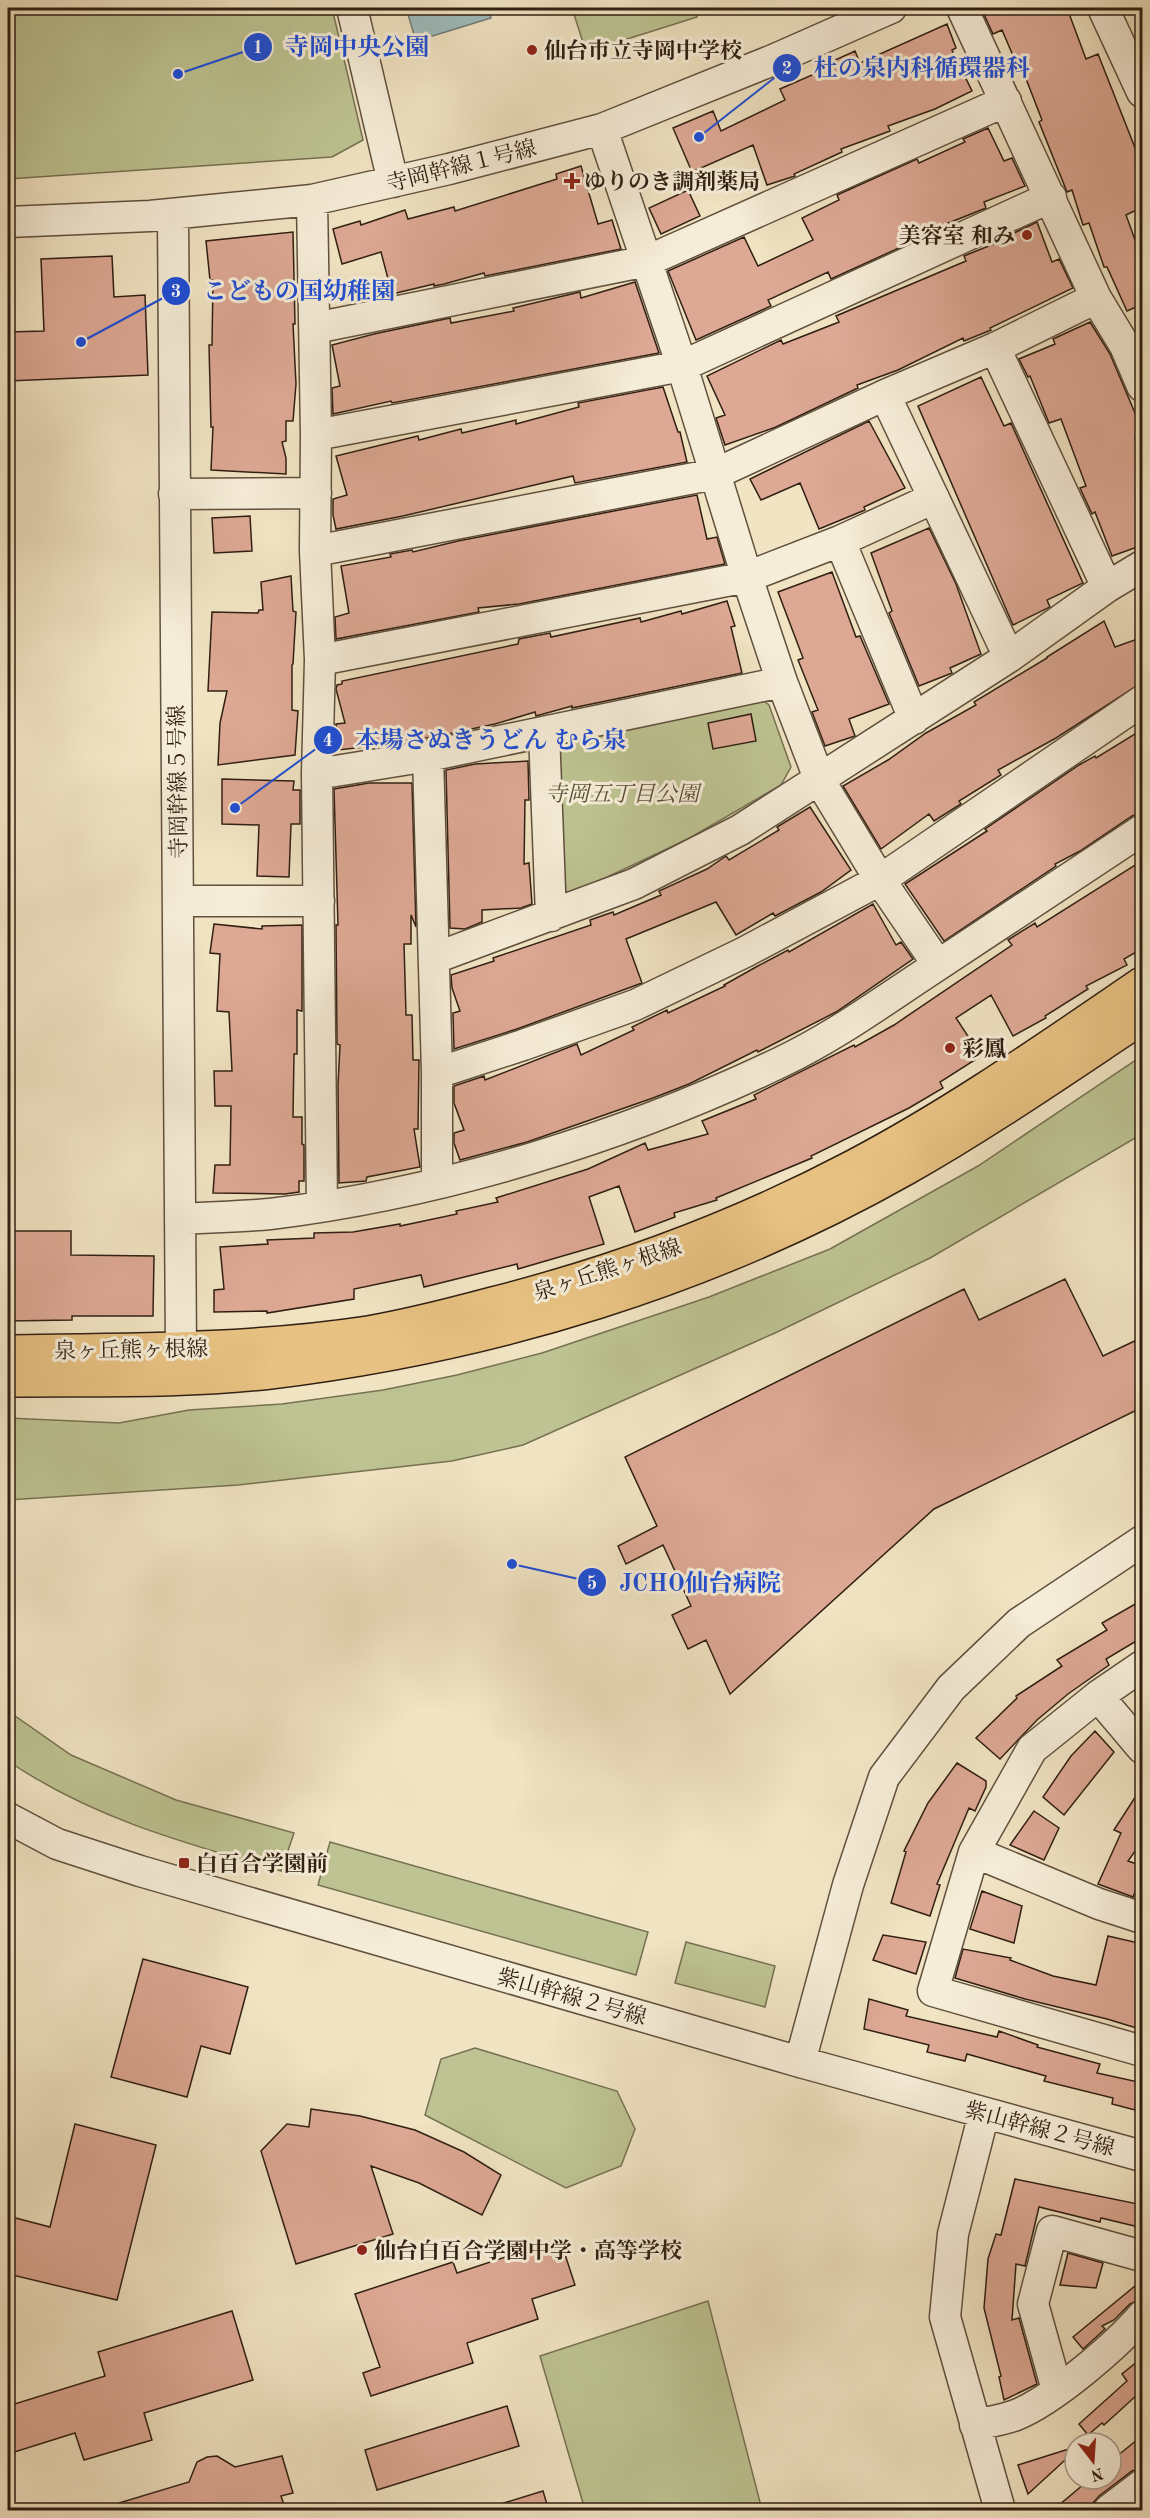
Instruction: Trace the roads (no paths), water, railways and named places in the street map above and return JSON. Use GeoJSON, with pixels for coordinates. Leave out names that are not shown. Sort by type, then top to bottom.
{"type":"FeatureCollection","features":[{"type":"Feature","properties":{"kind":"main road","name":"泉ヶ丘熊ヶ根線"},"geometry":{"type":"LineString","coordinates":[[8,1352],[181,1350],[283,1343],[369,1332],[445,1317],[592,1277],[684,1244],[769,1208],[862,1162],[937,1119],[1143,984]]}},
{"type":"Feature","properties":{"kind":"main road","name":"泉ヶ丘熊ヶ根線"},"geometry":{"type":"LineString","coordinates":[[8,1380],[189,1378],[268,1372],[370,1358],[462,1339],[559,1315],[663,1281],[739,1251],[811,1217],[906,1168],[1143,1017]]}},
{"type":"Feature","properties":{"kind":"street"},"geometry":{"type":"LineString","coordinates":[[352,8],[393,182]]}},
{"type":"Feature","properties":{"kind":"street","name":"寺岡幹線１号線"},"geometry":{"type":"LineString","coordinates":[[8,222],[173,214],[312,200],[393,182],[602,129],[773,60],[891,8]]}},
{"type":"Feature","properties":{"kind":"street"},"geometry":{"type":"LineString","coordinates":[[962,8],[1096,298],[1134,341],[1143,386]]}},
{"type":"Feature","properties":{"kind":"street"},"geometry":{"type":"LineString","coordinates":[[1103,8],[1143,92]]}},
{"type":"Feature","properties":{"kind":"street"},"geometry":{"type":"LineString","coordinates":[[315,328],[647,261],[1006,101]]}},
{"type":"Feature","properties":{"kind":"street"},"geometry":{"type":"LineString","coordinates":[[602,129],[682,366],[782,682],[820,780],[880,879],[938,966]]}},
{"type":"Feature","properties":{"kind":"street"},"geometry":{"type":"LineString","coordinates":[[316,435],[682,366],[1051,197]]}},
{"type":"Feature","properties":{"kind":"street"},"geometry":{"type":"LineString","coordinates":[[312,200],[316,435],[315,550],[320,660],[317,774],[322,1205]]}},
{"type":"Feature","properties":{"kind":"street","name":"寺岡幹線５号線"},"geometry":{"type":"LineString","coordinates":[[173,214],[181,1350]]}},
{"type":"Feature","properties":{"kind":"street"},"geometry":{"type":"LineString","coordinates":[[315,550],[715,474],[885,395],[994,348],[1096,298]]}},
{"type":"Feature","properties":{"kind":"street"},"geometry":{"type":"LineString","coordinates":[[994,348],[1107,587]]}},
{"type":"Feature","properties":{"kind":"street"},"geometry":{"type":"LineString","coordinates":[[885,395],[1009,657]]}},
{"type":"Feature","properties":{"kind":"street"},"geometry":{"type":"LineString","coordinates":[[174,494],[316,493]]}},
{"type":"Feature","properties":{"kind":"street"},"geometry":{"type":"LineString","coordinates":[[320,660],[747,577],[840,541],[934,498]]}},
{"type":"Feature","properties":{"kind":"street"},"geometry":{"type":"LineString","coordinates":[[840,541],[914,719]]}},
{"type":"Feature","properties":{"kind":"street"},"geometry":{"type":"LineString","coordinates":[[435,958],[634,884],[740,830],[1009,657],[1107,587],[1143,566]]}},
{"type":"Feature","properties":{"kind":"street"},"geometry":{"type":"LineString","coordinates":[[317,774],[428,756],[782,682]]}},
{"type":"Feature","properties":{"kind":"street"},"geometry":{"type":"LineString","coordinates":[[437,1073],[635,1005],[745,952],[880,879],[1143,701]]}},
{"type":"Feature","properties":{"kind":"street"},"geometry":{"type":"LineString","coordinates":[[544,732],[551,916]]}},
{"type":"Feature","properties":{"kind":"street"},"geometry":{"type":"LineString","coordinates":[[428,756],[435,958],[436,1182]]}},
{"type":"Feature","properties":{"kind":"street"},"geometry":{"type":"LineString","coordinates":[[180,1219],[269,1214],[395,1193],[509,1164],[612,1132],[700,1098],[783,1061],[856,1019],[1143,830]]}},
{"type":"Feature","properties":{"kind":"street"},"geometry":{"type":"LineString","coordinates":[[178,901],[319,901]]}},
{"type":"Feature","properties":{"kind":"street"},"geometry":{"type":"LineString","coordinates":[[800,2062],[848,1885],[884,1777],[951,1688],[1019,1623],[1143,1541]]}},
{"type":"Feature","properties":{"kind":"street"},"geometry":{"type":"LineString","coordinates":[[1143,1666],[1098,1696],[1032,1749],[974,1852],[933,1991],[1143,2051]]}},
{"type":"Feature","properties":{"kind":"street"},"geometry":{"type":"LineString","coordinates":[[1098,1696],[1143,1748]]}},
{"type":"Feature","properties":{"kind":"street","name":"紫山幹線２号線"},"geometry":{"type":"LineString","coordinates":[[8,1818],[57,1845],[129,1868],[800,2062],[1143,2156]]}},
{"type":"Feature","properties":{"kind":"street"},"geometry":{"type":"LineString","coordinates":[[974,1852],[1099,1904],[1143,1918]]}},
{"type":"Feature","properties":{"kind":"street"},"geometry":{"type":"LineString","coordinates":[[984,2113],[953,2234],[945,2317],[1000,2511]]}},
{"type":"Feature","properties":{"kind":"street"},"geometry":{"type":"LineString","coordinates":[[1057,2390],[1033,2304],[1052,2231],[1143,2256]]}},
{"type":"Feature","properties":{"kind":"street"},"geometry":{"type":"LineString","coordinates":[[975,2425],[1015,2416],[1057,2390],[1126,2334],[1143,2316]]}},
{"type":"Feature","properties":{"kind":"street"},"geometry":{"type":"LineString","coordinates":[[1109,2511],[1143,2485]]}},
{"type":"Feature","properties":{"kind":"water"},"geometry":{"type":"Polygon","coordinates":[[[406,8],[488,8],[491,18],[416,41],[406,8]]]}},
{"type":"Feature","properties":{"kind":"place","name":"仙台市立寺岡中学校"},"geometry":{"type":"Point","coordinates":[532,50]}},
{"type":"Feature","properties":{"kind":"place","name":"寺岡中央公園"},"geometry":{"type":"Point","coordinates":[178,74]}},
{"type":"Feature","properties":{"kind":"place","name":"杜の泉内科循環器科"},"geometry":{"type":"Point","coordinates":[699,137]}},
{"type":"Feature","properties":{"kind":"place","name":"ゆりのき調剤薬局"},"geometry":{"type":"Point","coordinates":[572,181]}},
{"type":"Feature","properties":{"kind":"place","name":"美容室 和み"},"geometry":{"type":"Point","coordinates":[1027,235]}},
{"type":"Feature","properties":{"kind":"place","name":"こどもの国幼稚園"},"geometry":{"type":"Point","coordinates":[81,342]}},
{"type":"Feature","properties":{"kind":"place","name":"本場さぬきうどん むら泉"},"geometry":{"type":"Point","coordinates":[235,808]}},
{"type":"Feature","properties":{"kind":"place","name":"彩鳳"},"geometry":{"type":"Point","coordinates":[950,1048]}},
{"type":"Feature","properties":{"kind":"place","name":"JCHO仙台病院"},"geometry":{"type":"Point","coordinates":[512,1564]}},
{"type":"Feature","properties":{"kind":"place","name":"白百合学園前"},"geometry":{"type":"Point","coordinates":[184,1863]}},
{"type":"Feature","properties":{"kind":"place","name":"仙台白百合学園中学・高等学校"},"geometry":{"type":"Point","coordinates":[362,2250]}},
{"type":"Feature","properties":{"kind":"park label","name":"寺岡五丁目公園"},"geometry":{"type":"Point","coordinates":[622,793]}}]}
